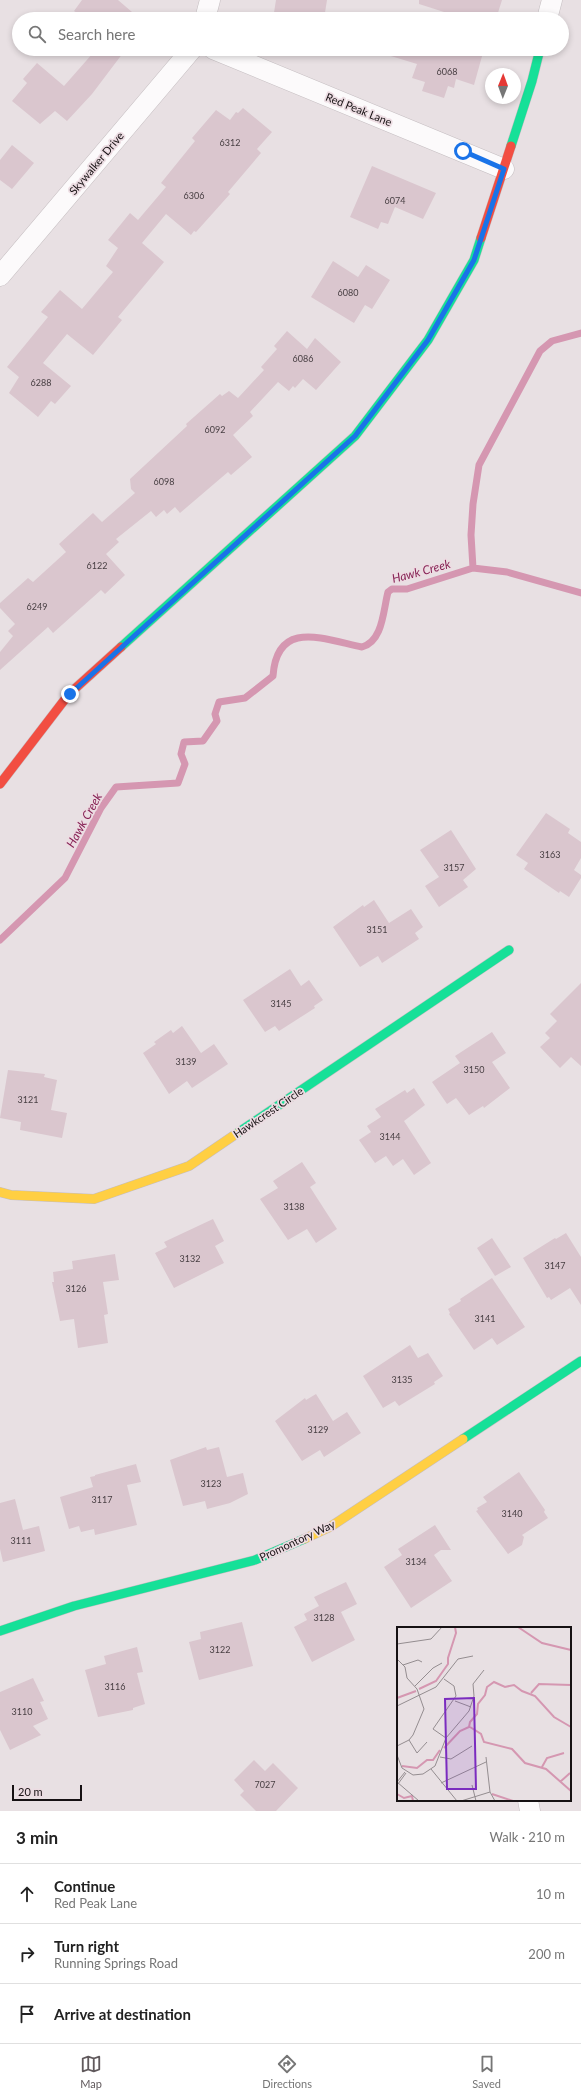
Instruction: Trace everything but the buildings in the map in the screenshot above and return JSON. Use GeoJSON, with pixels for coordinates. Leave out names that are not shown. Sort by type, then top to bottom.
{"type":"FeatureCollection","features":[{"type":"Feature","properties":{"kind":"street"},"geometry":{"type":"LineString","coordinates":[[207,12],[210,0]]}},
{"type":"Feature","properties":{"kind":"street"},"geometry":{"type":"LineString","coordinates":[[549,12],[552,0]]}},
{"type":"Feature","properties":{"kind":"street","name":"Skywalker Drive"},"geometry":{"type":"LineString","coordinates":[[0,276],[186,56]]}},
{"type":"Feature","properties":{"kind":"street","name":"Red Peak Lane"},"geometry":{"type":"LineString","coordinates":[[230,56],[504,169]]}},
{"type":"Feature","properties":{"kind":"street"},"geometry":{"type":"LineString","coordinates":[[0,782],[70,694],[355,436],[428,340],[474,260],[504,169],[538,56]]}},
{"type":"Feature","properties":{"kind":"street","name":"Hawkcrest Circle"},"geometry":{"type":"LineString","coordinates":[[0,1192],[10,1195],[94,1199],[189,1166],[509,950]]}},
{"type":"Feature","properties":{"kind":"street","name":"Promontory Way"},"geometry":{"type":"LineString","coordinates":[[0,1631],[74,1606],[255,1560],[330,1527],[581,1361]]}},
{"type":"Feature","properties":{"kind":"street"},"geometry":{"type":"LineString","coordinates":[[528,1801],[530,1811]]}},
{"type":"Feature","properties":{"kind":"waterway","name":"Hawk Creek"},"geometry":{"type":"LineString","coordinates":[[0,940],[65,878],[101,808],[116,787],[178,783],[185,764],[181,754],[184,742],[203,741],[217,721],[215,714],[219,702],[245,698],[273,676],[276,658],[283,646],[293,640],[304,637],[332,640],[362,647],[369,644],[378,632],[388,592],[392,589],[407,589],[473,568],[471,535],[473,504],[479,465],[540,351],[552,341],[581,333]]}},
{"type":"Feature","properties":{"kind":"waterway"},"geometry":{"type":"LineString","coordinates":[[473,568],[507,572],[581,593]]}},
{"type":"Feature","properties":{"kind":"traffic: fast"},"geometry":{"type":"LineString","coordinates":[[511,146],[532,81],[538,56]]}},
{"type":"Feature","properties":{"kind":"traffic: fast"},"geometry":{"type":"LineString","coordinates":[[121,647],[355,436],[428,340],[474,260],[481,238]]}},
{"type":"Feature","properties":{"kind":"traffic: fast"},"geometry":{"type":"LineString","coordinates":[[236,1134],[509,950]]}},
{"type":"Feature","properties":{"kind":"traffic: fast"},"geometry":{"type":"LineString","coordinates":[[463,1439],[581,1361]]}},
{"type":"Feature","properties":{"kind":"traffic: fast"},"geometry":{"type":"LineString","coordinates":[[0,1631],[74,1606],[255,1560],[304,1539]]}},
{"type":"Feature","properties":{"kind":"traffic: slow"},"geometry":{"type":"LineString","coordinates":[[0,1192],[11,1195],[94,1199],[189,1166],[236,1134]]}},
{"type":"Feature","properties":{"kind":"traffic: slow"},"geometry":{"type":"LineString","coordinates":[[304,1539],[330,1527],[463,1439]]}},
{"type":"Feature","properties":{"kind":"traffic: jam"},"geometry":{"type":"LineString","coordinates":[[481,238],[511,146]]}},
{"type":"Feature","properties":{"kind":"traffic: jam"},"geometry":{"type":"LineString","coordinates":[[0,784],[69,694],[121,647]]}},
{"type":"Feature","properties":{"kind":"route"},"geometry":{"type":"LineString","coordinates":[[70,694],[355,436],[428,340],[474,260],[504,169],[463,151]]}}]}
